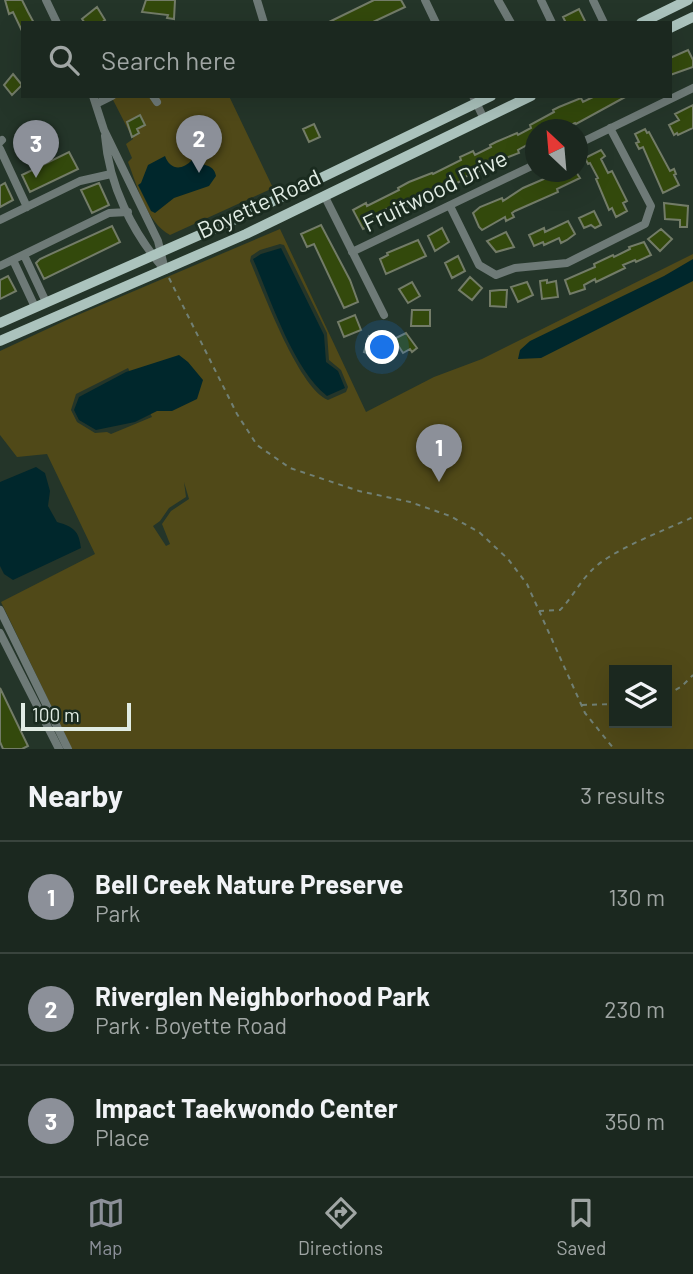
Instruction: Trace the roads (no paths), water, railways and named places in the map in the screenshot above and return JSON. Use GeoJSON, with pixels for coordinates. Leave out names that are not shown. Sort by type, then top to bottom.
{"type":"FeatureCollection","features":[{"type":"Feature","properties":{"kind":"main road"},"geometry":{"type":"LineString","coordinates":[[645,21],[688,0]]}},
{"type":"Feature","properties":{"kind":"main road"},"geometry":{"type":"LineString","coordinates":[[672,27],[693,17]]}},
{"type":"Feature","properties":{"kind":"main road","name":"Boyette Road"},"geometry":{"type":"LineString","coordinates":[[0,341],[326,197],[527,98]]}},
{"type":"Feature","properties":{"kind":"main road","name":"Boyette Road"},"geometry":{"type":"LineString","coordinates":[[0,323],[315,182],[474,100]]}},
{"type":"Feature","properties":{"kind":"street"},"geometry":{"type":"LineString","coordinates":[[46,0],[56,21]]}},
{"type":"Feature","properties":{"kind":"street"},"geometry":{"type":"LineString","coordinates":[[257,0],[263,21]]}},
{"type":"Feature","properties":{"kind":"street"},"geometry":{"type":"LineString","coordinates":[[425,0],[435,21]]}},
{"type":"Feature","properties":{"kind":"street"},"geometry":{"type":"LineString","coordinates":[[498,0],[510,21]]}},
{"type":"Feature","properties":{"kind":"street"},"geometry":{"type":"LineString","coordinates":[[593,0],[603,21]]}},
{"type":"Feature","properties":{"kind":"street"},"geometry":{"type":"LineString","coordinates":[[543,3],[551,21]]}},
{"type":"Feature","properties":{"kind":"street"},"geometry":{"type":"LineString","coordinates":[[588,139],[693,88]]}},
{"type":"Feature","properties":{"kind":"street"},"geometry":{"type":"LineString","coordinates":[[95,100],[104,130],[111,174],[145,247],[157,254]]}},
{"type":"Feature","properties":{"kind":"street"},"geometry":{"type":"LineString","coordinates":[[474,100],[484,119]]}},
{"type":"Feature","properties":{"kind":"street"},"geometry":{"type":"LineString","coordinates":[[450,206],[479,265],[496,275],[516,268],[567,263],[645,224],[650,206],[610,128]]}},
{"type":"Feature","properties":{"kind":"street"},"geometry":{"type":"LineString","coordinates":[[104,130],[158,241],[157,254],[165,270]]}},
{"type":"Feature","properties":{"kind":"street"},"geometry":{"type":"LineString","coordinates":[[1,144],[27,207]]}},
{"type":"Feature","properties":{"kind":"street","name":"Fruitwood Drive"},"geometry":{"type":"LineString","coordinates":[[352,252],[525,169]]}},
{"type":"Feature","properties":{"kind":"street"},"geometry":{"type":"LineString","coordinates":[[0,220],[80,181],[111,174]]}},
{"type":"Feature","properties":{"kind":"street"},"geometry":{"type":"LineString","coordinates":[[326,197],[384,315]]}},
{"type":"Feature","properties":{"kind":"street"},"geometry":{"type":"LineString","coordinates":[[0,267],[109,213],[128,212]]}},
{"type":"Feature","properties":{"kind":"street"},"geometry":{"type":"LineString","coordinates":[[24,255],[41,305]]}},
{"type":"Feature","properties":{"kind":"street"},"geometry":{"type":"LineString","coordinates":[[13,260],[41,305]]}},
{"type":"Feature","properties":{"kind":"street"},"geometry":{"type":"LineString","coordinates":[[0,610],[68,749]]}},
{"type":"Feature","properties":{"kind":"street"},"geometry":{"type":"LineString","coordinates":[[0,633],[59,749]]}},
{"type":"Feature","properties":{"kind":"water"},"geometry":{"type":"Polygon","coordinates":[[[165,156],[173,166],[184,166],[192,160],[213,169],[216,176],[209,186],[174,198],[155,213],[151,211],[138,185],[148,165],[165,156]]]}},
{"type":"Feature","properties":{"kind":"water"},"geometry":{"type":"Polygon","coordinates":[[[281,248],[324,335],[326,362],[338,371],[345,388],[327,396],[315,384],[293,352],[253,259],[281,248]]]}},
{"type":"Feature","properties":{"kind":"water"},"geometry":{"type":"Polygon","coordinates":[[[693,259],[693,281],[541,358],[518,359],[520,350],[530,341],[664,276],[693,259]]]}},
{"type":"Feature","properties":{"kind":"water"},"geometry":{"type":"Polygon","coordinates":[[[179,355],[203,380],[197,399],[172,411],[157,411],[135,422],[96,430],[79,420],[74,410],[79,397],[126,372],[179,355]]]}},
{"type":"Feature","properties":{"kind":"water"},"geometry":{"type":"Polygon","coordinates":[[[36,467],[45,473],[50,491],[48,506],[57,522],[75,530],[81,548],[13,580],[4,574],[0,566],[0,482],[36,467]]]}},
{"type":"Feature","properties":{"kind":"place","name":"Riverglen Neighborhood Park"},"geometry":{"type":"Point","coordinates":[199,173]}},
{"type":"Feature","properties":{"kind":"place","name":"Impact Taekwondo Center"},"geometry":{"type":"Point","coordinates":[36,178]}},
{"type":"Feature","properties":{"kind":"place","name":"Bell Creek Nature Preserve"},"geometry":{"type":"Point","coordinates":[439,482]}}]}
